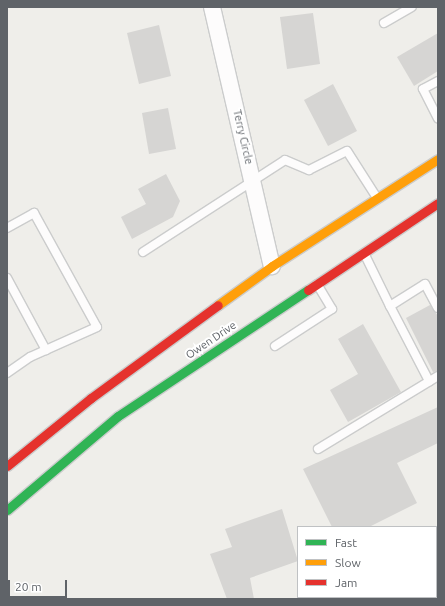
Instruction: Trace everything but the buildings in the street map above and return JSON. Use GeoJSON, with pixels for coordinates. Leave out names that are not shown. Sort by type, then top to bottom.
{"type":"FeatureCollection","features":[{"type":"Feature","properties":{"kind":"highway","name":"Owen Drive"},"geometry":{"type":"LineString","coordinates":[[7,466],[91,398],[272,266],[438,159]]}},
{"type":"Feature","properties":{"kind":"highway","name":"Owen Drive"},"geometry":{"type":"LineString","coordinates":[[7,510],[118,416],[438,203]]}},
{"type":"Feature","properties":{"kind":"street","name":"Terry Circle"},"geometry":{"type":"LineString","coordinates":[[212,7],[272,266]]}},
{"type":"Feature","properties":{"kind":"lane"},"geometry":{"type":"LineString","coordinates":[[384,23],[412,7]]}},
{"type":"Feature","properties":{"kind":"lane"},"geometry":{"type":"LineString","coordinates":[[438,81],[423,89],[438,118]]}},
{"type":"Feature","properties":{"kind":"lane"},"geometry":{"type":"LineString","coordinates":[[143,252],[252,179],[284,160],[309,170],[347,151],[377,198]]}},
{"type":"Feature","properties":{"kind":"lane"},"geometry":{"type":"LineString","coordinates":[[7,228],[34,213],[97,327],[46,350],[7,373]]}},
{"type":"Feature","properties":{"kind":"lane"},"geometry":{"type":"LineString","coordinates":[[363,253],[429,381]]}},
{"type":"Feature","properties":{"kind":"lane"},"geometry":{"type":"LineString","coordinates":[[7,278],[46,350]]}},
{"type":"Feature","properties":{"kind":"lane"},"geometry":{"type":"LineString","coordinates":[[275,346],[332,310],[317,284]]}},
{"type":"Feature","properties":{"kind":"lane"},"geometry":{"type":"LineString","coordinates":[[390,306],[425,284],[438,308]]}},
{"type":"Feature","properties":{"kind":"lane"},"geometry":{"type":"LineString","coordinates":[[318,449],[438,376]]}},
{"type":"Feature","properties":{"kind":"traffic: fast"},"geometry":{"type":"LineString","coordinates":[[7,510],[118,416],[308,290]]}},
{"type":"Feature","properties":{"kind":"traffic: slow"},"geometry":{"type":"LineString","coordinates":[[218,305],[272,266],[438,159]]}},
{"type":"Feature","properties":{"kind":"traffic: jam"},"geometry":{"type":"LineString","coordinates":[[308,290],[438,203]]}},
{"type":"Feature","properties":{"kind":"traffic: jam"},"geometry":{"type":"LineString","coordinates":[[7,466],[91,398],[218,305]]}}]}
